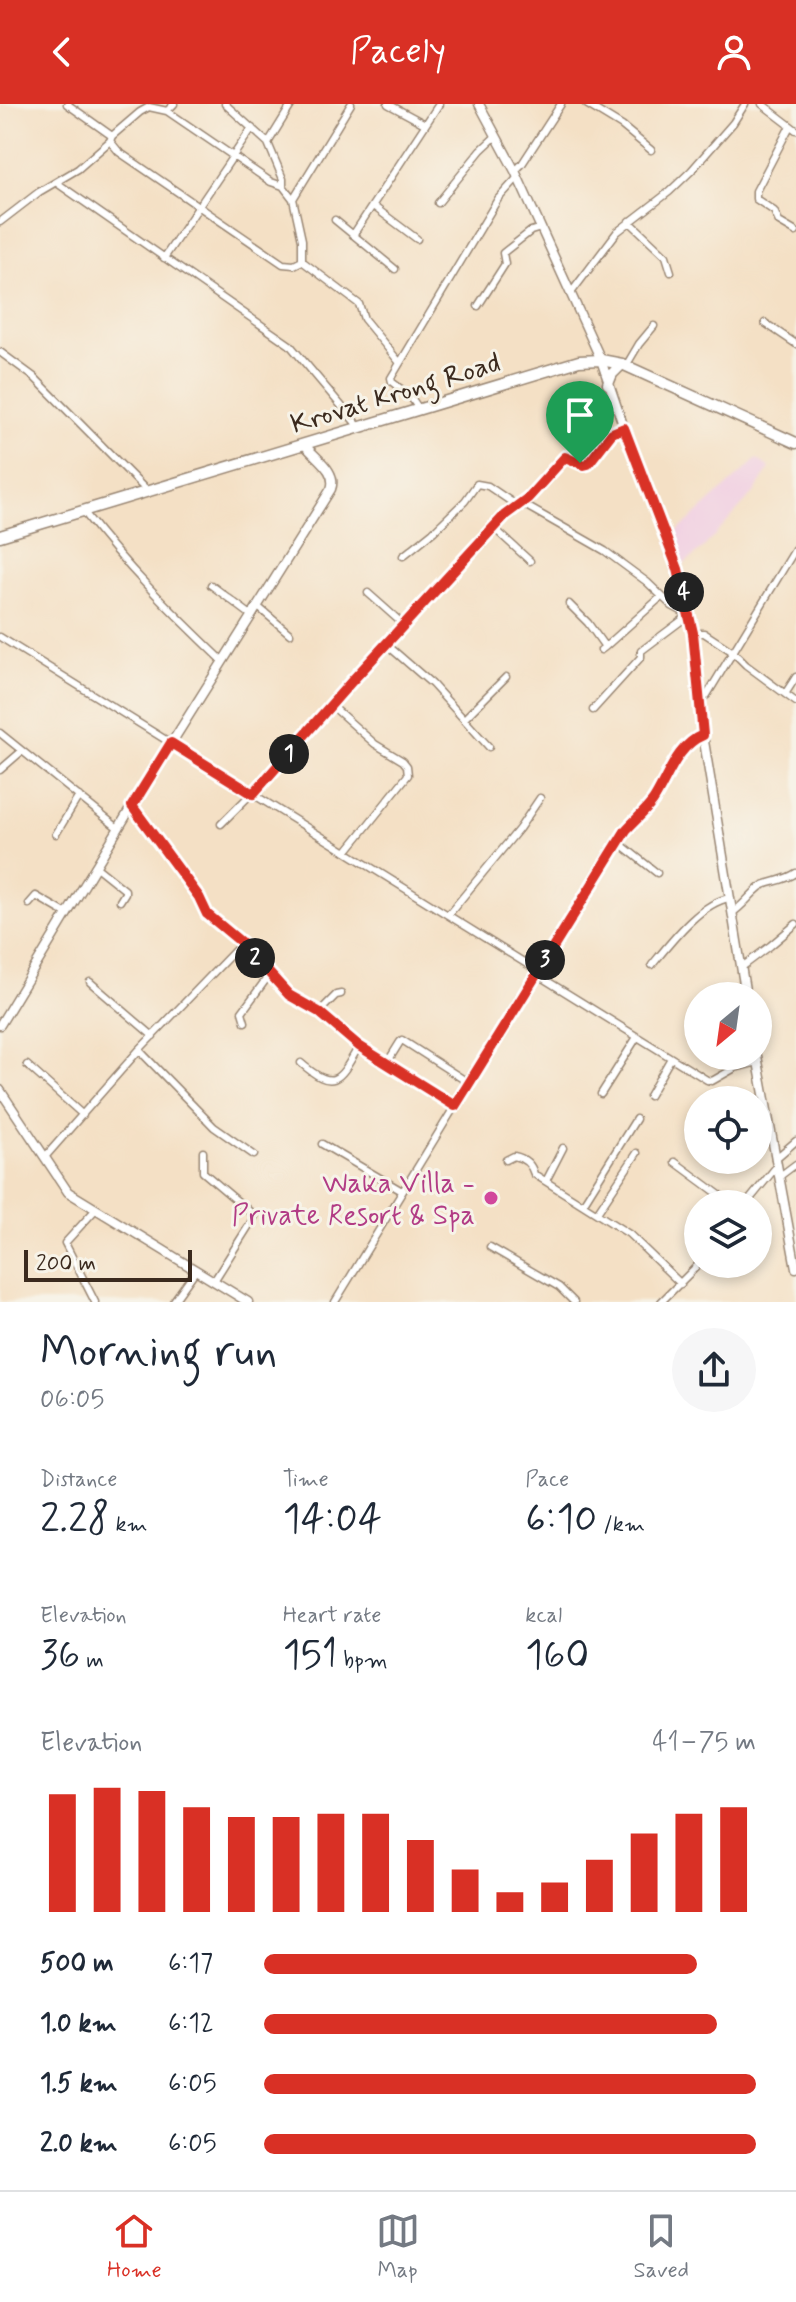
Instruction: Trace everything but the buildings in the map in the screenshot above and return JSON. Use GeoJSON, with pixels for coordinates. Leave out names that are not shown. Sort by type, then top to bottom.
{"type":"FeatureCollection","features":[{"type":"Feature","properties":{"kind":"highway","name":"Krovat Krong Road"},"geometry":{"type":"LineString","coordinates":[[0,536],[579,361],[601,360],[624,365],[796,443]]}},
{"type":"Feature","properties":{"kind":"highway"},"geometry":{"type":"LineString","coordinates":[[608,384],[612,374],[624,365]]}},
{"type":"Feature","properties":{"kind":"street"},"geometry":{"type":"LineString","coordinates":[[67,104],[111,138],[119,152],[199,208],[283,264],[294,265],[302,261]]}},
{"type":"Feature","properties":{"kind":"street"},"geometry":{"type":"LineString","coordinates":[[167,111],[174,104]]}},
{"type":"Feature","properties":{"kind":"street"},"geometry":{"type":"LineString","coordinates":[[225,104],[268,143],[283,186]]}},
{"type":"Feature","properties":{"kind":"street"},"geometry":{"type":"LineString","coordinates":[[268,143],[292,104]]}},
{"type":"Feature","properties":{"kind":"street"},"geometry":{"type":"LineString","coordinates":[[293,199],[351,104]]}},
{"type":"Feature","properties":{"kind":"street"},"geometry":{"type":"LineString","coordinates":[[388,104],[425,124]]}},
{"type":"Feature","properties":{"kind":"street"},"geometry":{"type":"LineString","coordinates":[[353,235],[439,104]]}},
{"type":"Feature","properties":{"kind":"street"},"geometry":{"type":"LineString","coordinates":[[479,104],[492,139],[516,174],[601,360],[678,569],[693,633],[699,701],[698,737],[744,982]]}},
{"type":"Feature","properties":{"kind":"street"},"geometry":{"type":"LineString","coordinates":[[419,409],[411,397],[390,380],[498,199],[561,104]]}},
{"type":"Feature","properties":{"kind":"street"},"geometry":{"type":"LineString","coordinates":[[586,104],[626,129],[651,150]]}},
{"type":"Feature","properties":{"kind":"street"},"geometry":{"type":"LineString","coordinates":[[571,293],[615,235],[691,171],[733,123],[745,104]]}},
{"type":"Feature","properties":{"kind":"street"},"geometry":{"type":"LineString","coordinates":[[762,104],[793,128],[755,194],[758,201],[776,212],[777,220],[796,232]]}},
{"type":"Feature","properties":{"kind":"street"},"geometry":{"type":"LineString","coordinates":[[0,222],[39,192],[78,169],[149,107],[167,111],[271,182],[283,186],[293,199],[302,240],[302,261]]}},
{"type":"Feature","properties":{"kind":"street"},"geometry":{"type":"LineString","coordinates":[[164,258],[252,128]]}},
{"type":"Feature","properties":{"kind":"street"},"geometry":{"type":"LineString","coordinates":[[438,203],[492,139]]}},
{"type":"Feature","properties":{"kind":"street"},"geometry":{"type":"LineString","coordinates":[[57,183],[290,345],[360,428]]}},
{"type":"Feature","properties":{"kind":"street"},"geometry":{"type":"LineString","coordinates":[[373,206],[417,239]]}},
{"type":"Feature","properties":{"kind":"street"},"geometry":{"type":"LineString","coordinates":[[335,220],[395,269]]}},
{"type":"Feature","properties":{"kind":"street"},"geometry":{"type":"LineString","coordinates":[[629,221],[666,256],[671,272]]}},
{"type":"Feature","properties":{"kind":"street"},"geometry":{"type":"LineString","coordinates":[[478,306],[505,264],[503,253],[531,231],[541,228]]}},
{"type":"Feature","properties":{"kind":"street"},"geometry":{"type":"LineString","coordinates":[[302,261],[359,304],[364,319],[400,363]]}},
{"type":"Feature","properties":{"kind":"street"},"geometry":{"type":"LineString","coordinates":[[765,323],[796,344]]}},
{"type":"Feature","properties":{"kind":"street"},"geometry":{"type":"LineString","coordinates":[[624,365],[654,326]]}},
{"type":"Feature","properties":{"kind":"street"},"geometry":{"type":"LineString","coordinates":[[0,352],[34,377],[147,491]]}},
{"type":"Feature","properties":{"kind":"street"},"geometry":{"type":"LineString","coordinates":[[221,824],[253,794],[505,515],[565,457],[588,464],[612,433],[624,428]]}},
{"type":"Feature","properties":{"kind":"street"},"geometry":{"type":"LineString","coordinates":[[0,1025],[118,828],[331,489],[334,481],[331,472],[304,444]]}},
{"type":"Feature","properties":{"kind":"street"},"geometry":{"type":"LineString","coordinates":[[403,556],[465,501],[477,484],[488,486],[605,551],[647,582],[672,606],[689,615]]}},
{"type":"Feature","properties":{"kind":"street"},"geometry":{"type":"LineString","coordinates":[[83,511],[172,613],[223,661]]}},
{"type":"Feature","properties":{"kind":"street"},"geometry":{"type":"LineString","coordinates":[[494,528],[530,561]]}},
{"type":"Feature","properties":{"kind":"street"},"geometry":{"type":"LineString","coordinates":[[699,701],[707,695],[796,548]]}},
{"type":"Feature","properties":{"kind":"street"},"geometry":{"type":"LineString","coordinates":[[211,585],[251,615]]}},
{"type":"Feature","properties":{"kind":"street"},"geometry":{"type":"LineString","coordinates":[[368,593],[404,625]]}},
{"type":"Feature","properties":{"kind":"street"},"geometry":{"type":"LineString","coordinates":[[569,604],[588,623],[603,648],[661,597]]}},
{"type":"Feature","properties":{"kind":"street"},"geometry":{"type":"LineString","coordinates":[[257,606],[290,634]]}},
{"type":"Feature","properties":{"kind":"street"},"geometry":{"type":"LineString","coordinates":[[593,710],[641,657],[641,651],[689,615]]}},
{"type":"Feature","properties":{"kind":"street"},"geometry":{"type":"LineString","coordinates":[[693,633],[704,633],[733,652],[796,702]]}},
{"type":"Feature","properties":{"kind":"street"},"geometry":{"type":"LineString","coordinates":[[0,637],[449,914],[684,1066]]}},
{"type":"Feature","properties":{"kind":"street"},"geometry":{"type":"LineString","coordinates":[[386,644],[432,684],[489,747]]}},
{"type":"Feature","properties":{"kind":"street"},"geometry":{"type":"LineString","coordinates":[[464,719],[506,677]]}},
{"type":"Feature","properties":{"kind":"street"},"geometry":{"type":"LineString","coordinates":[[785,694],[796,677]]}},
{"type":"Feature","properties":{"kind":"street"},"geometry":{"type":"LineString","coordinates":[[331,705],[375,744],[403,761],[408,771],[408,775],[346,852]]}},
{"type":"Feature","properties":{"kind":"street"},"geometry":{"type":"LineString","coordinates":[[0,733],[118,828]]}},
{"type":"Feature","properties":{"kind":"street"},"geometry":{"type":"LineString","coordinates":[[335,1302],[618,842],[653,801],[672,766],[698,737]]}},
{"type":"Feature","properties":{"kind":"street"},"geometry":{"type":"LineString","coordinates":[[0,770],[22,751]]}},
{"type":"Feature","properties":{"kind":"street"},"geometry":{"type":"LineString","coordinates":[[56,834],[79,796]]}},
{"type":"Feature","properties":{"kind":"street"},"geometry":{"type":"LineString","coordinates":[[449,914],[519,829],[540,798]]}},
{"type":"Feature","properties":{"kind":"street"},"geometry":{"type":"LineString","coordinates":[[132,806],[199,897],[207,914],[242,943],[289,995],[319,1012],[359,1046],[455,1106]]}},
{"type":"Feature","properties":{"kind":"street"},"geometry":{"type":"LineString","coordinates":[[618,842],[657,873]]}},
{"type":"Feature","properties":{"kind":"street"},"geometry":{"type":"LineString","coordinates":[[95,866],[125,890],[120,901]]}},
{"type":"Feature","properties":{"kind":"street"},"geometry":{"type":"LineString","coordinates":[[732,913],[763,885],[782,882],[796,873]]}},
{"type":"Feature","properties":{"kind":"street"},"geometry":{"type":"LineString","coordinates":[[29,904],[36,896],[67,914]]}},
{"type":"Feature","properties":{"kind":"street"},"geometry":{"type":"LineString","coordinates":[[652,965],[703,911],[717,901],[730,898]]}},
{"type":"Feature","properties":{"kind":"street"},"geometry":{"type":"LineString","coordinates":[[742,967],[796,924]]}},
{"type":"Feature","properties":{"kind":"street"},"geometry":{"type":"LineString","coordinates":[[45,1157],[139,1050],[242,943]]}},
{"type":"Feature","properties":{"kind":"street"},"geometry":{"type":"LineString","coordinates":[[245,1022],[242,1012],[270,974]]}},
{"type":"Feature","properties":{"kind":"street"},"geometry":{"type":"LineString","coordinates":[[90,982],[153,1036]]}},
{"type":"Feature","properties":{"kind":"street"},"geometry":{"type":"LineString","coordinates":[[319,1012],[341,994]]}},
{"type":"Feature","properties":{"kind":"street"},"geometry":{"type":"LineString","coordinates":[[601,1094],[637,1037]]}},
{"type":"Feature","properties":{"kind":"street"},"geometry":{"type":"LineString","coordinates":[[387,1063],[401,1041],[469,1083]]}},
{"type":"Feature","properties":{"kind":"street"},"geometry":{"type":"LineString","coordinates":[[301,1063],[316,1077],[331,1080],[346,1068],[359,1046]]}},
{"type":"Feature","properties":{"kind":"street"},"geometry":{"type":"LineString","coordinates":[[139,1050],[214,1127],[254,1155]]}},
{"type":"Feature","properties":{"kind":"street"},"geometry":{"type":"LineString","coordinates":[[649,1096],[671,1058]]}},
{"type":"Feature","properties":{"kind":"street"},"geometry":{"type":"LineString","coordinates":[[27,1065],[83,1115]]}},
{"type":"Feature","properties":{"kind":"street"},"geometry":{"type":"LineString","coordinates":[[691,1070],[709,1081],[732,1070]]}},
{"type":"Feature","properties":{"kind":"street"},"geometry":{"type":"LineString","coordinates":[[759,1070],[796,1266]]}},
{"type":"Feature","properties":{"kind":"street"},"geometry":{"type":"LineString","coordinates":[[0,1090],[68,1192],[248,1302]]}},
{"type":"Feature","properties":{"kind":"street"},"geometry":{"type":"LineString","coordinates":[[583,1204],[636,1119]]}},
{"type":"Feature","properties":{"kind":"street"},"geometry":{"type":"LineString","coordinates":[[756,1190],[796,1141]]}},
{"type":"Feature","properties":{"kind":"street"},"geometry":{"type":"LineString","coordinates":[[322,1144],[402,1191]]}},
{"type":"Feature","properties":{"kind":"street"},"geometry":{"type":"LineString","coordinates":[[546,1181],[563,1148]]}},
{"type":"Feature","properties":{"kind":"street"},"geometry":{"type":"LineString","coordinates":[[203,1152],[203,1172],[255,1216],[214,1281]]}},
{"type":"Feature","properties":{"kind":"street"},"geometry":{"type":"LineString","coordinates":[[597,1213],[637,1153]]}},
{"type":"Feature","properties":{"kind":"street"},"geometry":{"type":"LineString","coordinates":[[506,1160],[514,1156],[521,1158],[530,1165],[534,1174],[632,1236],[681,1284]]}},
{"type":"Feature","properties":{"kind":"street"},"geometry":{"type":"LineString","coordinates":[[675,1162],[713,1190]]}},
{"type":"Feature","properties":{"kind":"street"},"geometry":{"type":"LineString","coordinates":[[780,1176],[796,1164]]}},
{"type":"Feature","properties":{"kind":"street"},"geometry":{"type":"LineString","coordinates":[[95,1302],[65,1243],[96,1209]]}},
{"type":"Feature","properties":{"kind":"street"},"geometry":{"type":"LineString","coordinates":[[490,1247],[550,1281],[574,1302]]}},
{"type":"Feature","properties":{"kind":"street"},"geometry":{"type":"LineString","coordinates":[[173,1302],[196,1270]]}},
{"type":"Feature","properties":{"kind":"street"},"geometry":{"type":"LineString","coordinates":[[665,1301],[686,1278]]}},
{"type":"Feature","properties":{"kind":"shaded area"},"geometry":{"type":"Polygon","coordinates":[[[757,459],[770,468],[753,494],[702,549],[678,569],[667,541],[757,459]]]}},
{"type":"Feature","properties":{"kind":"place","name":"Waka Villa - Private Resort & Spa"},"geometry":{"type":"Point","coordinates":[491,1198]}},
{"type":"Feature","properties":{"kind":"route"},"geometry":{"type":"LineString","coordinates":[[624,428],[678,569],[693,633],[703,735],[688,743],[653,801],[626,830],[606,859],[455,1106],[359,1046],[319,1012],[289,995],[242,943],[211,919],[199,897],[132,806],[171,743],[253,794],[505,515],[524,502],[565,457],[580,463],[588,464],[612,433],[624,428]]}}]}
